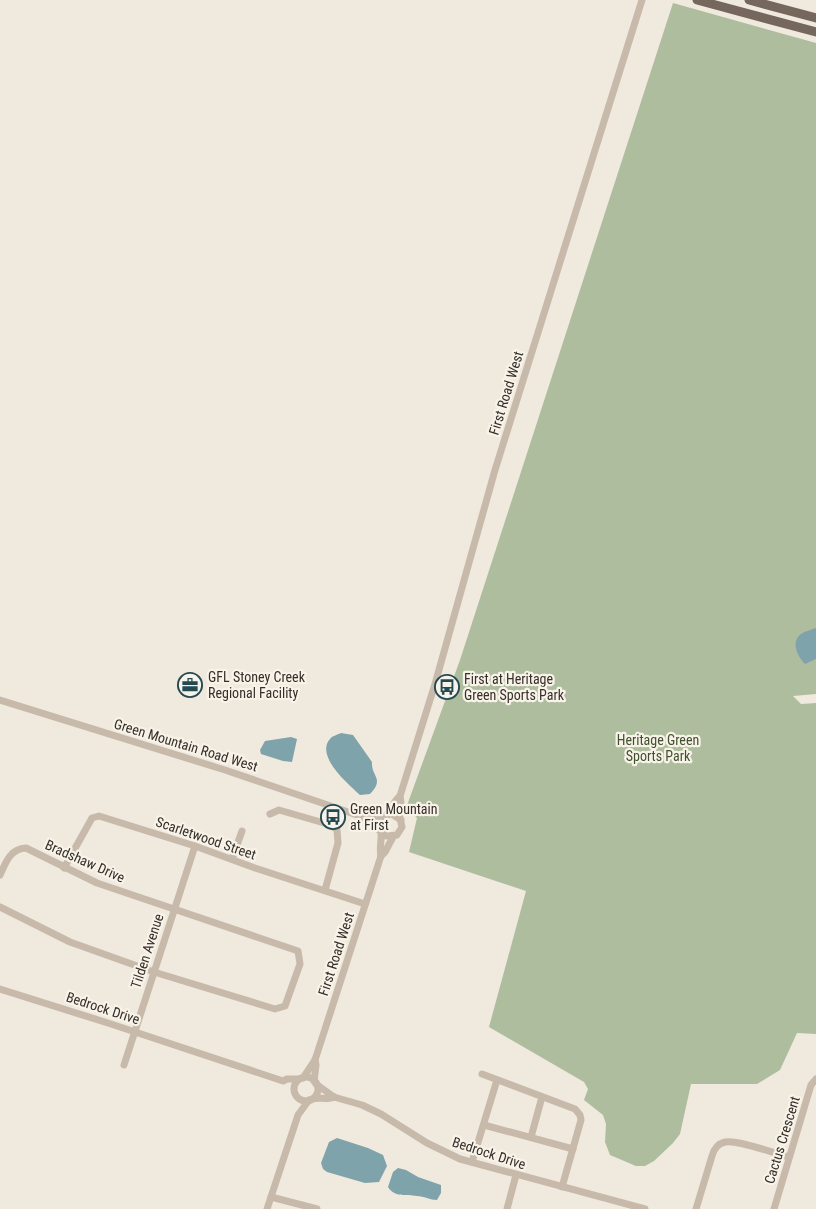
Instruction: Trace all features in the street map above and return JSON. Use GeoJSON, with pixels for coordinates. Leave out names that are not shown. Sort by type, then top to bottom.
{"type":"FeatureCollection","features":[{"type":"Feature","properties":{"kind":"main road"},"geometry":{"type":"LineString","coordinates":[[697,0],[816,32]]}},
{"type":"Feature","properties":{"kind":"main road"},"geometry":{"type":"LineString","coordinates":[[749,0],[816,18]]}},
{"type":"Feature","properties":{"kind":"street","name":"First Road West"},"geometry":{"type":"LineString","coordinates":[[384,816],[400,796],[435,684],[498,460],[642,0]]}},
{"type":"Feature","properties":{"kind":"street","name":"Green Mountain Road West"},"geometry":{"type":"LineString","coordinates":[[0,700],[225,770],[363,817],[380,831]]}},
{"type":"Feature","properties":{"kind":"street","name":"First Road West"},"geometry":{"type":"LineString","coordinates":[[400,796],[399,814],[401,820]]}},
{"type":"Feature","properties":{"kind":"street"},"geometry":{"type":"LineString","coordinates":[[270,814],[278,810],[331,825],[337,830],[338,843],[325,890]]}},
{"type":"Feature","properties":{"kind":"street"},"geometry":{"type":"LineString","coordinates":[[396,815],[401,820],[401,830],[393,837],[386,836],[380,831],[379,822],[384,816],[396,815]]}},
{"type":"Feature","properties":{"kind":"street","name":"Scarletwood Street"},"geometry":{"type":"LineString","coordinates":[[64,868],[92,818],[99,816],[195,846],[366,904]]}},
{"type":"Feature","properties":{"kind":"street","name":"Green Mountain Road West"},"geometry":{"type":"LineString","coordinates":[[363,817],[384,816]]}},
{"type":"Feature","properties":{"kind":"street"},"geometry":{"type":"LineString","coordinates":[[232,859],[242,831]]}},
{"type":"Feature","properties":{"kind":"street","name":"First Road West"},"geometry":{"type":"LineString","coordinates":[[298,1115],[296,1112],[296,1082],[301,1079],[315,1060],[381,856],[382,839],[380,831]]}},
{"type":"Feature","properties":{"kind":"street","name":"First Road West"},"geometry":{"type":"LineString","coordinates":[[381,856],[393,837]]}},
{"type":"Feature","properties":{"kind":"street","name":"Tilden Avenue"},"geometry":{"type":"LineString","coordinates":[[124,1065],[195,846]]}},
{"type":"Feature","properties":{"kind":"street","name":"Bradshaw Drive"},"geometry":{"type":"LineString","coordinates":[[0,875],[12,852],[20,848],[26,848],[97,884],[298,951],[300,964],[285,1006],[275,1009],[154,972]]}},
{"type":"Feature","properties":{"kind":"street"},"geometry":{"type":"LineString","coordinates":[[0,907],[70,942],[154,972]]}},
{"type":"Feature","properties":{"kind":"street","name":"Bedrock Drive"},"geometry":{"type":"LineString","coordinates":[[0,989],[283,1081],[287,1079],[301,1079]]}},
{"type":"Feature","properties":{"kind":"street","name":"First Road West"},"geometry":{"type":"LineString","coordinates":[[267,1209],[298,1115],[317,1092],[315,1060]]}},
{"type":"Feature","properties":{"kind":"street"},"geometry":{"type":"LineString","coordinates":[[482,1074],[575,1109],[580,1115],[581,1120],[562,1187]]}},
{"type":"Feature","properties":{"kind":"street"},"geometry":{"type":"LineString","coordinates":[[301,1079],[307,1078],[315,1083]]}},
{"type":"Feature","properties":{"kind":"street","name":"Cactus Crescent"},"geometry":{"type":"LineString","coordinates":[[774,1209],[811,1085],[816,1079]]}},
{"type":"Feature","properties":{"kind":"street"},"geometry":{"type":"LineString","coordinates":[[472,1162],[497,1080]]}},
{"type":"Feature","properties":{"kind":"street","name":"Bedrock Drive"},"geometry":{"type":"LineString","coordinates":[[283,1081],[296,1094]]}},
{"type":"Feature","properties":{"kind":"street","name":"Bedrock Drive"},"geometry":{"type":"LineString","coordinates":[[315,1083],[334,1097],[362,1105],[381,1114],[460,1159],[645,1209]]}},
{"type":"Feature","properties":{"kind":"street"},"geometry":{"type":"LineString","coordinates":[[296,1094],[304,1101],[310,1100]]}},
{"type":"Feature","properties":{"kind":"street","name":"Bedrock Drive"},"geometry":{"type":"LineString","coordinates":[[310,1100],[319,1097],[331,1099],[334,1097]]}},
{"type":"Feature","properties":{"kind":"street"},"geometry":{"type":"LineString","coordinates":[[531,1137],[542,1097]]}},
{"type":"Feature","properties":{"kind":"street"},"geometry":{"type":"LineString","coordinates":[[484,1125],[573,1149]]}},
{"type":"Feature","properties":{"kind":"street"},"geometry":{"type":"LineString","coordinates":[[696,1209],[712,1156],[716,1147],[720,1144],[730,1141],[735,1142],[789,1158]]}},
{"type":"Feature","properties":{"kind":"street"},"geometry":{"type":"LineString","coordinates":[[507,1209],[516,1175]]}},
{"type":"Feature","properties":{"kind":"street"},"geometry":{"type":"LineString","coordinates":[[271,1197],[317,1209]]}},
{"type":"Feature","properties":{"kind":"green space","name":"Heritage Green Sports Park"},"geometry":{"type":"Polygon","coordinates":[[[673,3],[816,43],[816,694],[793,696],[801,704],[816,703],[816,1034],[797,1033],[780,1070],[757,1084],[691,1084],[680,1134],[654,1161],[645,1166],[636,1166],[610,1155],[605,1142],[606,1124],[603,1115],[584,1100],[588,1089],[584,1082],[489,1027],[526,891],[409,852],[417,818],[406,808],[460,660],[673,3]]]}},
{"type":"Feature","properties":{"kind":"water"},"geometry":{"type":"Polygon","coordinates":[[[816,628],[816,659],[805,664],[796,649],[796,641],[801,634],[816,628]]]}},
{"type":"Feature","properties":{"kind":"water"},"geometry":{"type":"Polygon","coordinates":[[[341,733],[353,735],[372,762],[377,781],[370,794],[360,795],[341,777],[330,761],[326,746],[333,736],[341,733]]]}},
{"type":"Feature","properties":{"kind":"water"},"geometry":{"type":"Polygon","coordinates":[[[291,737],[297,739],[292,762],[261,754],[260,750],[265,741],[291,737]]]}},
{"type":"Feature","properties":{"kind":"water"},"geometry":{"type":"Polygon","coordinates":[[[337,1138],[383,1155],[387,1166],[379,1182],[365,1183],[327,1172],[323,1169],[321,1163],[329,1142],[337,1138]]]}},
{"type":"Feature","properties":{"kind":"water"},"geometry":{"type":"Polygon","coordinates":[[[398,1168],[441,1185],[441,1193],[437,1200],[394,1193],[388,1187],[393,1172],[398,1168]]]}},
{"type":"Feature","properties":{"kind":"place","name":"GFL Stoney Creek Regional Facility"},"geometry":{"type":"Point","coordinates":[190,685]}},
{"type":"Feature","properties":{"kind":"place","name":"First at Heritage Green Sports Park"},"geometry":{"type":"Point","coordinates":[447,687]}},
{"type":"Feature","properties":{"kind":"place","name":"Green Mountain at First"},"geometry":{"type":"Point","coordinates":[333,817]}}]}
